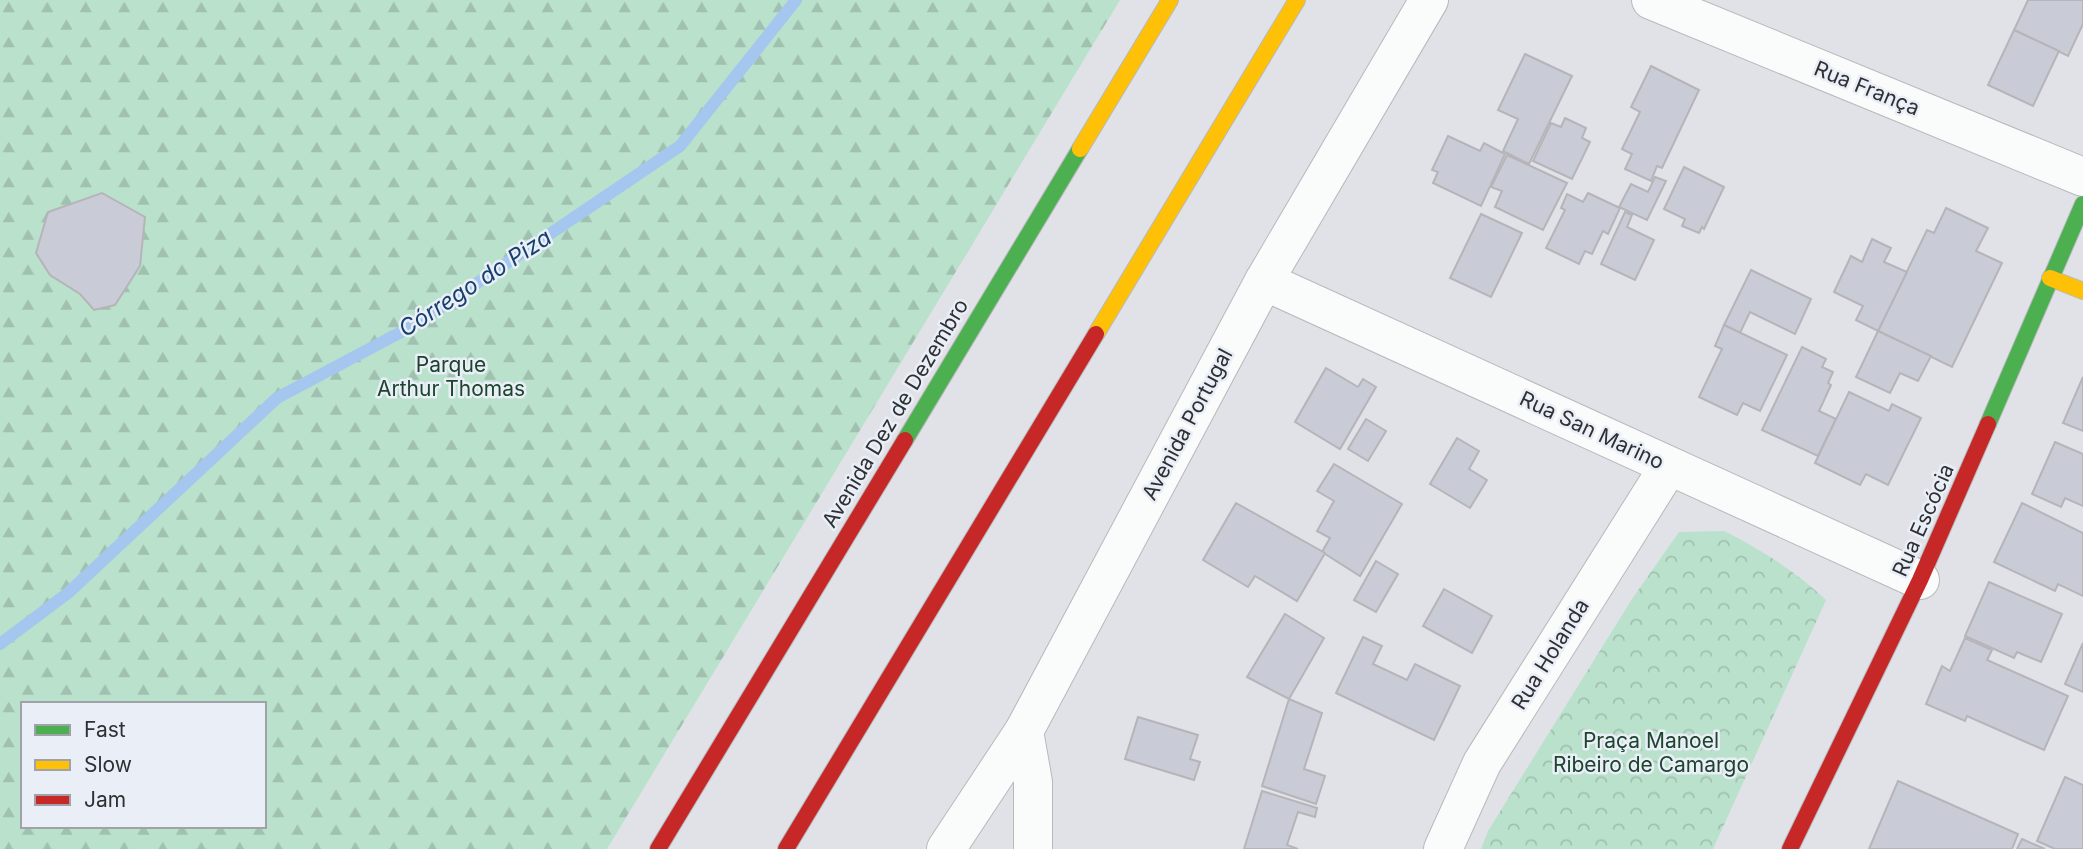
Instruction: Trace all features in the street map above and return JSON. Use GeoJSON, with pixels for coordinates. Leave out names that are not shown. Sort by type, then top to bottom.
{"type":"FeatureCollection","features":[{"type":"Feature","properties":{"kind":"main road","name":"Avenida Dez de Dezembro"},"geometry":{"type":"LineString","coordinates":[[658,849],[1170,0]]}},
{"type":"Feature","properties":{"kind":"main road"},"geometry":{"type":"LineString","coordinates":[[786,849],[1297,0]]}},
{"type":"Feature","properties":{"kind":"main road","name":"Rua Escócia"},"geometry":{"type":"LineString","coordinates":[[1790,849],[1920,580],[2050,278],[2077,235],[2083,204]]}},
{"type":"Feature","properties":{"kind":"main road"},"geometry":{"type":"LineString","coordinates":[[2050,278],[2083,291]]}},
{"type":"Feature","properties":{"kind":"street","name":"Avenida Portugal"},"geometry":{"type":"LineString","coordinates":[[946,849],[1024,731],[1264,281],[1429,0]]}},
{"type":"Feature","properties":{"kind":"street","name":"Rua França"},"geometry":{"type":"LineString","coordinates":[[1651,0],[2083,177]]}},
{"type":"Feature","properties":{"kind":"street","name":"Rua San Marino"},"geometry":{"type":"LineString","coordinates":[[1264,281],[1920,580]]}},
{"type":"Feature","properties":{"kind":"street","name":"Rua Holanda"},"geometry":{"type":"LineString","coordinates":[[1443,849],[1482,762],[1669,466]]}},
{"type":"Feature","properties":{"kind":"street"},"geometry":{"type":"LineString","coordinates":[[1024,731],[1033,782],[1033,849]]}},
{"type":"Feature","properties":{"kind":"green space","name":"Parque Arthur Thomas"},"geometry":{"type":"Polygon","coordinates":[[[0,0],[1120,0],[607,849],[0,849],[0,0]]]}},
{"type":"Feature","properties":{"kind":"green space","name":"Praça Manoel Ribeiro de Camargo"},"geometry":{"type":"Polygon","coordinates":[[[1724,531],[1778,562],[1826,600],[1713,849],[1481,849],[1488,831],[1632,599],[1679,532],[1724,531]]]}},
{"type":"Feature","properties":{"kind":"building"},"geometry":{"type":"Polygon","coordinates":[[[2028,0],[2083,0],[2083,24],[2068,56],[2014,30],[2028,0]]]}},
{"type":"Feature","properties":{"kind":"building"},"geometry":{"type":"Polygon","coordinates":[[[2014,30],[2059,51],[2033,106],[1988,85],[2014,30]]]}},
{"type":"Feature","properties":{"kind":"building"},"geometry":{"type":"Polygon","coordinates":[[[1525,54],[1572,76],[1529,164],[1503,151],[1518,119],[1498,110],[1525,54]]]}},
{"type":"Feature","properties":{"kind":"building"},"geometry":{"type":"Polygon","coordinates":[[[1651,66],[1699,90],[1662,168],[1657,166],[1651,181],[1625,169],[1632,154],[1622,149],[1640,112],[1631,107],[1651,66]]]}},
{"type":"Feature","properties":{"kind":"building"},"geometry":{"type":"Polygon","coordinates":[[[1565,118],[1586,128],[1582,138],[1590,142],[1572,179],[1533,161],[1551,123],[1561,127],[1565,118]]]}},
{"type":"Feature","properties":{"kind":"building"},"geometry":{"type":"Polygon","coordinates":[[[1448,136],[1480,151],[1484,143],[1505,154],[1481,206],[1433,183],[1438,172],[1432,170],[1448,136]]]}},
{"type":"Feature","properties":{"kind":"building"},"geometry":{"type":"Polygon","coordinates":[[[1507,155],[1567,183],[1543,230],[1495,207],[1502,191],[1491,187],[1507,155]]]}},
{"type":"Feature","properties":{"kind":"building"},"geometry":{"type":"Polygon","coordinates":[[[1684,167],[1724,187],[1704,229],[1702,227],[1699,233],[1682,226],[1685,219],[1664,209],[1684,167]]]}},
{"type":"Feature","properties":{"kind":"building"},"geometry":{"type":"Polygon","coordinates":[[[1655,177],[1666,181],[1647,220],[1619,207],[1631,184],[1648,192],[1655,177]]]}},
{"type":"Feature","properties":{"kind":"building"},"geometry":{"type":"Polygon","coordinates":[[[102,193],[145,217],[140,266],[115,305],[94,310],[80,294],[50,275],[36,253],[48,212],[102,193]]]}},
{"type":"Feature","properties":{"kind":"building"},"geometry":{"type":"Polygon","coordinates":[[[1588,193],[1620,208],[1608,234],[1603,231],[1592,254],[1585,251],[1579,264],[1546,248],[1565,210],[1561,208],[1567,194],[1583,202],[1588,193]]]}},
{"type":"Feature","properties":{"kind":"building"},"geometry":{"type":"Polygon","coordinates":[[[1946,208],[1988,228],[1976,251],[2002,263],[1952,367],[1878,331],[1927,230],[1934,233],[1946,208]]]}},
{"type":"Feature","properties":{"kind":"building"},"geometry":{"type":"Polygon","coordinates":[[[1625,212],[1632,215],[1627,227],[1654,240],[1635,280],[1601,264],[1625,212]]]}},
{"type":"Feature","properties":{"kind":"building"},"geometry":{"type":"Polygon","coordinates":[[[1481,214],[1522,233],[1491,297],[1450,278],[1481,214]]]}},
{"type":"Feature","properties":{"kind":"building"},"geometry":{"type":"Polygon","coordinates":[[[1872,239],[1891,248],[1884,262],[1907,272],[1878,331],[1856,320],[1863,306],[1834,292],[1851,256],[1862,262],[1872,239]]]}},
{"type":"Feature","properties":{"kind":"building"},"geometry":{"type":"Polygon","coordinates":[[[1751,270],[1811,299],[1795,334],[1750,312],[1740,333],[1724,325],[1751,270]]]}},
{"type":"Feature","properties":{"kind":"building"},"geometry":{"type":"Polygon","coordinates":[[[1724,325],[1787,355],[1760,411],[1743,403],[1737,415],[1699,397],[1722,349],[1715,346],[1724,325]]]}},
{"type":"Feature","properties":{"kind":"building"},"geometry":{"type":"Polygon","coordinates":[[[1878,331],[1931,356],[1918,381],[1900,373],[1890,393],[1856,377],[1878,331]]]}},
{"type":"Feature","properties":{"kind":"building"},"geometry":{"type":"Polygon","coordinates":[[[1802,347],[1826,359],[1822,367],[1833,372],[1828,383],[1831,385],[1819,411],[1836,419],[1818,456],[1762,430],[1802,347]]]}},
{"type":"Feature","properties":{"kind":"building"},"geometry":{"type":"Polygon","coordinates":[[[1326,368],[1358,387],[1363,379],[1376,387],[1340,449],[1295,422],[1326,368]]]}},
{"type":"Feature","properties":{"kind":"building"},"geometry":{"type":"Polygon","coordinates":[[[2083,377],[2083,431],[2063,423],[2083,377]]]}},
{"type":"Feature","properties":{"kind":"building"},"geometry":{"type":"Polygon","coordinates":[[[1849,392],[1889,411],[1892,404],[1921,418],[1888,485],[1866,474],[1860,485],[1815,463],[1849,392]]]}},
{"type":"Feature","properties":{"kind":"building"},"geometry":{"type":"Polygon","coordinates":[[[1366,419],[1386,431],[1368,461],[1348,449],[1366,419]]]}},
{"type":"Feature","properties":{"kind":"building"},"geometry":{"type":"Polygon","coordinates":[[[1457,438],[1479,451],[1469,469],[1487,480],[1470,508],[1430,484],[1457,438]]]}},
{"type":"Feature","properties":{"kind":"building"},"geometry":{"type":"Polygon","coordinates":[[[2055,442],[2083,454],[2083,506],[2065,498],[2061,507],[2032,494],[2055,442]]]}},
{"type":"Feature","properties":{"kind":"building"},"geometry":{"type":"Polygon","coordinates":[[[1334,464],[1402,504],[1360,576],[1322,552],[1330,538],[1317,531],[1334,501],[1317,491],[1334,464]]]}},
{"type":"Feature","properties":{"kind":"building"},"geometry":{"type":"Polygon","coordinates":[[[1236,503],[1325,553],[1297,601],[1255,576],[1248,587],[1203,560],[1236,503]]]}},
{"type":"Feature","properties":{"kind":"building"},"geometry":{"type":"Polygon","coordinates":[[[2022,503],[2083,533],[2083,596],[2058,584],[2055,591],[1994,562],[2022,503]]]}},
{"type":"Feature","properties":{"kind":"building"},"geometry":{"type":"Polygon","coordinates":[[[1376,561],[1398,574],[1376,612],[1354,600],[1376,561]]]}},
{"type":"Feature","properties":{"kind":"building"},"geometry":{"type":"Polygon","coordinates":[[[1989,582],[2062,614],[2041,662],[2017,652],[2014,658],[1965,636],[1989,582]]]}},
{"type":"Feature","properties":{"kind":"building"},"geometry":{"type":"Polygon","coordinates":[[[1444,589],[1492,616],[1472,653],[1423,626],[1444,589]]]}},
{"type":"Feature","properties":{"kind":"building"},"geometry":{"type":"Polygon","coordinates":[[[1285,614],[1324,638],[1289,699],[1247,677],[1285,614]]]}},
{"type":"Feature","properties":{"kind":"building"},"geometry":{"type":"Polygon","coordinates":[[[1363,637],[1382,646],[1373,664],[1407,680],[1415,664],[1460,686],[1434,740],[1336,693],[1363,637]]]}},
{"type":"Feature","properties":{"kind":"building"},"geometry":{"type":"Polygon","coordinates":[[[1965,638],[1992,650],[1987,660],[2068,696],[2044,750],[1967,716],[1965,721],[1926,704],[1942,666],[1950,671],[1965,638]]]}},
{"type":"Feature","properties":{"kind":"building"},"geometry":{"type":"Polygon","coordinates":[[[2083,643],[2083,692],[2065,684],[2083,643]]]}},
{"type":"Feature","properties":{"kind":"building"},"geometry":{"type":"Polygon","coordinates":[[[1289,699],[1322,713],[1304,769],[1325,776],[1316,804],[1262,786],[1289,699]]]}},
{"type":"Feature","properties":{"kind":"building"},"geometry":{"type":"Polygon","coordinates":[[[1138,717],[1198,735],[1190,759],[1200,762],[1194,780],[1125,759],[1138,717]]]}},
{"type":"Feature","properties":{"kind":"building"},"geometry":{"type":"Polygon","coordinates":[[[2065,777],[2083,785],[2083,849],[2055,849],[2037,841],[2065,777]]]}},
{"type":"Feature","properties":{"kind":"building"},"geometry":{"type":"Polygon","coordinates":[[[1898,781],[2018,834],[2012,849],[1869,849],[1898,781]]]}},
{"type":"Feature","properties":{"kind":"building"},"geometry":{"type":"Polygon","coordinates":[[[1262,791],[1317,808],[1315,817],[1298,812],[1287,845],[1298,849],[1244,849],[1262,791]]]}},
{"type":"Feature","properties":{"kind":"building"},"geometry":{"type":"Polygon","coordinates":[[[2022,839],[2045,849],[2017,849],[2022,839]]]}},
{"type":"Feature","properties":{"kind":"waterway","name":"Córrego do Piza"},"geometry":{"type":"LineString","coordinates":[[0,644],[68,593],[277,398],[418,323],[680,146],[796,0]]}},
{"type":"Feature","properties":{"kind":"traffic: fast"},"geometry":{"type":"LineString","coordinates":[[905,440],[1080,149]]}},
{"type":"Feature","properties":{"kind":"traffic: fast"},"geometry":{"type":"LineString","coordinates":[[1988,424],[2083,204]]}},
{"type":"Feature","properties":{"kind":"traffic: slow"},"geometry":{"type":"LineString","coordinates":[[1080,149],[1170,0]]}},
{"type":"Feature","properties":{"kind":"traffic: slow"},"geometry":{"type":"LineString","coordinates":[[1096,334],[1297,0]]}},
{"type":"Feature","properties":{"kind":"traffic: slow"},"geometry":{"type":"LineString","coordinates":[[2050,278],[2083,291]]}},
{"type":"Feature","properties":{"kind":"traffic: jam"},"geometry":{"type":"LineString","coordinates":[[786,849],[1096,334]]}},
{"type":"Feature","properties":{"kind":"traffic: jam"},"geometry":{"type":"LineString","coordinates":[[1790,849],[1920,580],[1988,424]]}},
{"type":"Feature","properties":{"kind":"traffic: jam"},"geometry":{"type":"LineString","coordinates":[[658,849],[905,440]]}}]}
